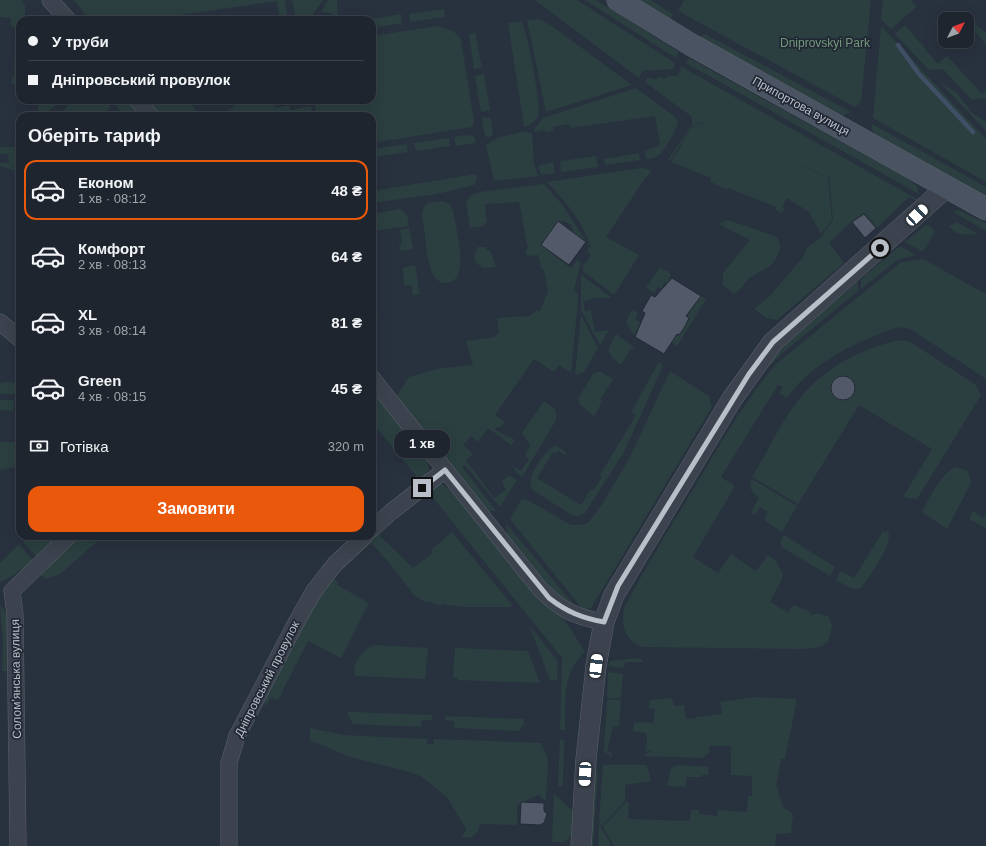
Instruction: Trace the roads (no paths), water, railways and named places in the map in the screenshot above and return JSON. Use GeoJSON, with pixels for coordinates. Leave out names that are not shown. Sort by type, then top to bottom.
{"type":"FeatureCollection","features":[{"type":"Feature","properties":{"kind":"main road","name":"Припортова вулиця"},"geometry":{"type":"LineString","coordinates":[[618,0],[690,44],[986,209]]}},
{"type":"Feature","properties":{"kind":"street"},"geometry":{"type":"LineString","coordinates":[[50,0],[64,16]]}},
{"type":"Feature","properties":{"kind":"street"},"geometry":{"type":"LineString","coordinates":[[140,104],[148,112]]}},
{"type":"Feature","properties":{"kind":"street"},"geometry":{"type":"LineString","coordinates":[[581,846],[586,759],[598,653],[604,622],[618,586],[732,399],[773,342],[947,187]]}},
{"type":"Feature","properties":{"kind":"street"},"geometry":{"type":"LineString","coordinates":[[0,322],[16,336]]}},
{"type":"Feature","properties":{"kind":"street"},"geometry":{"type":"LineString","coordinates":[[376,383],[549,598],[570,613],[579,617],[604,622]]}},
{"type":"Feature","properties":{"kind":"street"},"geometry":{"type":"LineString","coordinates":[[376,525],[390,512],[445,470]]}},
{"type":"Feature","properties":{"kind":"street","name":"Соломʼянська вулиця"},"geometry":{"type":"LineString","coordinates":[[18,846],[15,614],[6,591],[65,540]]}},
{"type":"Feature","properties":{"kind":"street","name":"Дніпровський провулок"},"geometry":{"type":"LineString","coordinates":[[229,846],[229,759],[237,736],[297,620],[314,591],[335,564],[361,540]]}},
{"type":"Feature","properties":{"kind":"waterway"},"geometry":{"type":"LineString","coordinates":[[898,45],[919,74],[973,132]]}},
{"type":"Feature","properties":{"kind":"park label","name":"Dniprovskyi Park"},"geometry":{"type":"Point","coordinates":[825,43]}}]}
